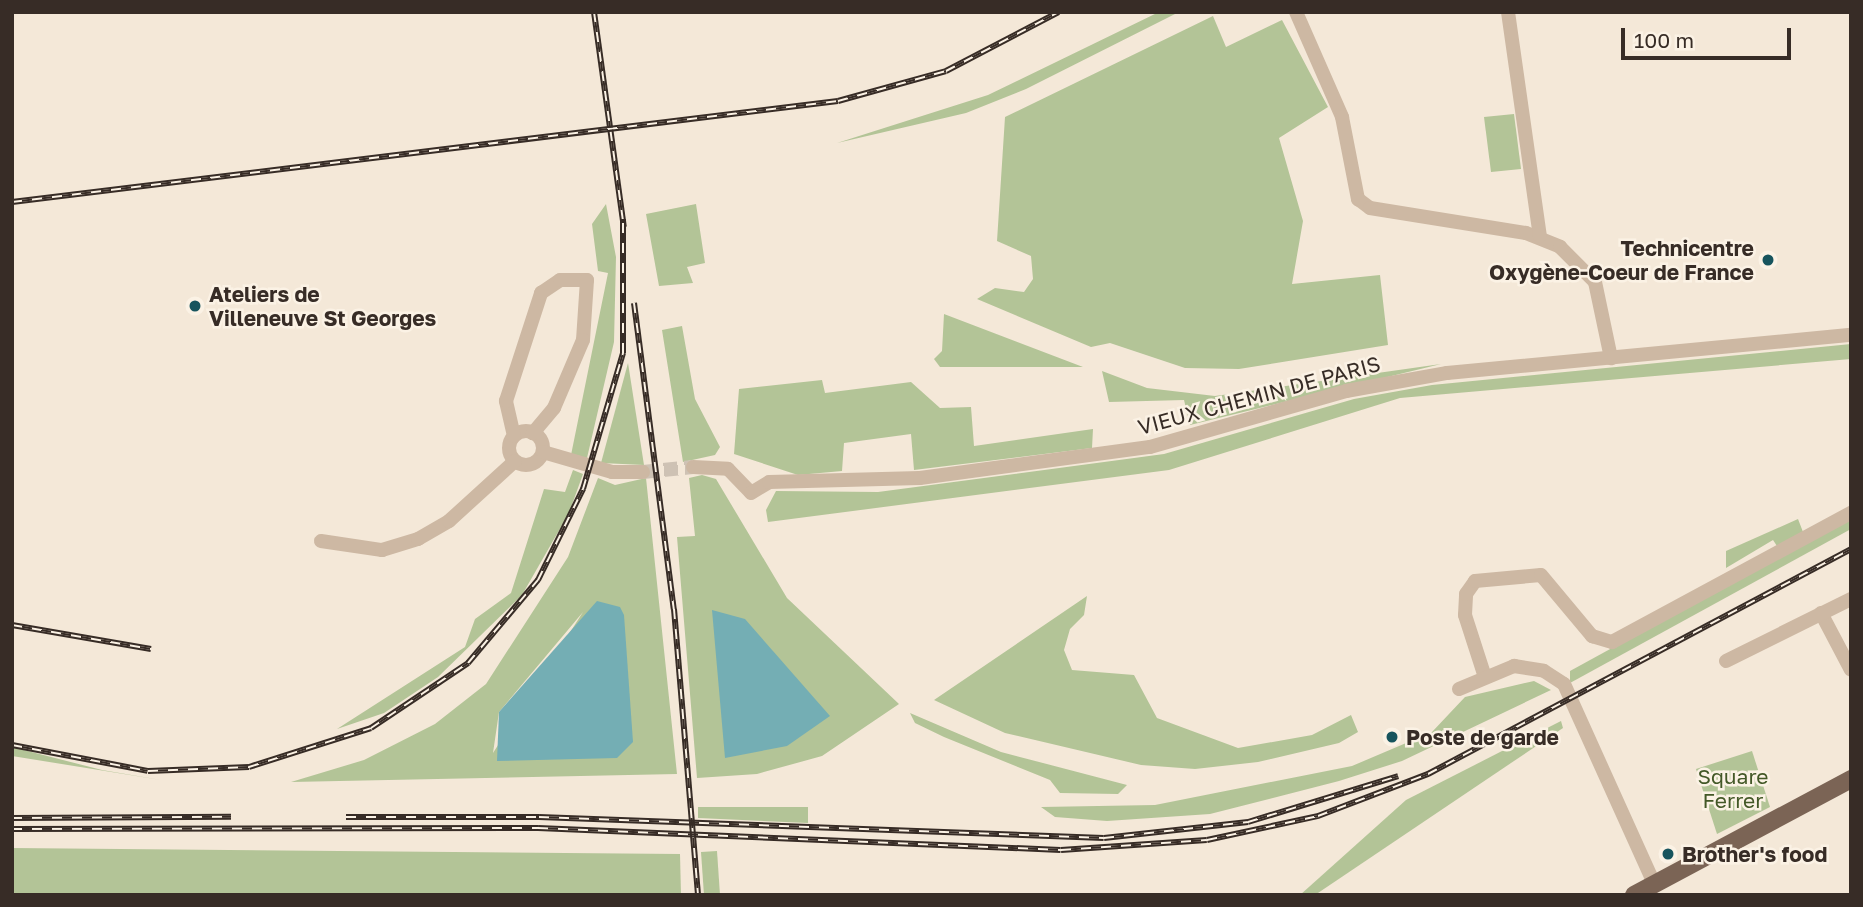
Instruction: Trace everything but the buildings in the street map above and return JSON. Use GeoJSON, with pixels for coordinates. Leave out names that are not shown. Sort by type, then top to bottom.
{"type":"FeatureCollection","features":[{"type":"Feature","properties":{"kind":"main road"},"geometry":{"type":"LineString","coordinates":[[1634,895],[1653,881],[1851,779]]}},
{"type":"Feature","properties":{"kind":"street"},"geometry":{"type":"LineString","coordinates":[[1296,12],[1338,106],[1353,189],[1362,204],[1540,236],[1570,255],[1595,282],[1611,358]]}},
{"type":"Feature","properties":{"kind":"street"},"geometry":{"type":"LineString","coordinates":[[1508,12],[1540,236]]}},
{"type":"Feature","properties":{"kind":"street"},"geometry":{"type":"LineString","coordinates":[[514,436],[533,433],[554,408],[583,340],[587,280],[560,280],[541,293],[506,401],[514,436],[509,449],[515,461]]}},
{"type":"Feature","properties":{"kind":"street","name":"VIEUX CHEMIN DE PARIS"},"geometry":{"type":"LineString","coordinates":[[693,467],[728,469],[751,493],[769,482],[920,478],[1150,447],[1398,380],[1851,335]]}},
{"type":"Feature","properties":{"kind":"street"},"geometry":{"type":"LineString","coordinates":[[533,433],[543,452],[612,472],[643,472]]}},
{"type":"Feature","properties":{"kind":"street"},"geometry":{"type":"LineString","coordinates":[[515,461],[533,464],[543,452]]}},
{"type":"Feature","properties":{"kind":"street"},"geometry":{"type":"LineString","coordinates":[[321,541],[382,550],[418,539],[449,521],[515,461]]}},
{"type":"Feature","properties":{"kind":"street"},"geometry":{"type":"LineString","coordinates":[[1484,674],[1465,615],[1466,594],[1475,581],[1541,575],[1592,636],[1612,642],[1851,513]]}},
{"type":"Feature","properties":{"kind":"street"},"geometry":{"type":"LineString","coordinates":[[1726,661],[1851,599]]}},
{"type":"Feature","properties":{"kind":"street"},"geometry":{"type":"LineString","coordinates":[[1821,613],[1851,670]]}},
{"type":"Feature","properties":{"kind":"street"},"geometry":{"type":"LineString","coordinates":[[1459,689],[1484,674],[1523,666],[1564,684],[1653,881]]}},
{"type":"Feature","properties":{"kind":"green space"},"geometry":{"type":"Polygon","coordinates":[[[1159,12],[1179,12],[1026,89],[966,113],[837,143],[988,95],[1159,12]]]}},
{"type":"Feature","properties":{"kind":"green space"},"geometry":{"type":"Polygon","coordinates":[[[1213,16],[1226,47],[1282,20],[1328,107],[1279,138],[1303,221],[1292,284],[1380,275],[1388,345],[1239,369],[1185,368],[1110,343],[1091,347],[977,299],[995,288],[1024,292],[1033,279],[1031,256],[997,241],[1005,117],[1213,16]]]}},
{"type":"Feature","properties":{"kind":"green space"},"geometry":{"type":"Polygon","coordinates":[[[1514,114],[1521,169],[1491,172],[1484,117],[1514,114]]]}},
{"type":"Feature","properties":{"kind":"green space"},"geometry":{"type":"Polygon","coordinates":[[[606,204],[616,257],[614,342],[587,458],[571,455],[608,273],[598,271],[592,224],[606,204]]]}},
{"type":"Feature","properties":{"kind":"green space"},"geometry":{"type":"Polygon","coordinates":[[[696,204],[705,263],[687,267],[693,283],[659,286],[646,214],[696,204]]]}},
{"type":"Feature","properties":{"kind":"green space"},"geometry":{"type":"Polygon","coordinates":[[[944,314],[1083,367],[940,367],[934,359],[942,351],[944,314]]]}},
{"type":"Feature","properties":{"kind":"green space"},"geometry":{"type":"Polygon","coordinates":[[[682,326],[695,399],[720,447],[715,455],[683,462],[662,330],[682,326]]]}},
{"type":"Feature","properties":{"kind":"green space"},"geometry":{"type":"Polygon","coordinates":[[[1851,344],[1851,359],[1400,398],[1169,470],[768,522],[766,510],[776,491],[878,492],[1164,454],[1354,399],[1432,385],[1851,344]]]}},
{"type":"Feature","properties":{"kind":"green space"},"geometry":{"type":"Polygon","coordinates":[[[628,363],[644,465],[601,463],[628,363]]]}},
{"type":"Feature","properties":{"kind":"green space"},"geometry":{"type":"Polygon","coordinates":[[[1441,364],[1190,425],[1184,400],[1109,402],[1102,371],[1147,388],[1215,396],[1441,364]]]}},
{"type":"Feature","properties":{"kind":"green space"},"geometry":{"type":"Polygon","coordinates":[[[822,380],[825,393],[911,382],[940,408],[971,407],[974,446],[1093,429],[1092,448],[914,470],[911,434],[844,443],[842,471],[798,475],[734,454],[739,389],[822,380]]]}},
{"type":"Feature","properties":{"kind":"green space"},"geometry":{"type":"Polygon","coordinates":[[[573,470],[583,474],[569,513],[522,595],[438,677],[384,713],[337,729],[465,647],[475,619],[511,593],[544,489],[565,492],[573,470]]]}},
{"type":"Feature","properties":{"kind":"green space"},"geometry":{"type":"Polygon","coordinates":[[[702,475],[716,479],[787,598],[899,704],[822,756],[757,774],[697,778],[677,537],[695,536],[689,478],[702,475]]]}},
{"type":"Feature","properties":{"kind":"green space"},"geometry":{"type":"Polygon","coordinates":[[[598,478],[615,485],[646,478],[677,774],[291,782],[364,760],[435,724],[486,684],[568,557],[598,478]],[[583,612],[499,712],[493,753],[583,612]]]}},
{"type":"Feature","properties":{"kind":"green space"},"geometry":{"type":"Polygon","coordinates":[[[1851,517],[1851,529],[1570,683],[1570,671],[1851,517]]]}},
{"type":"Feature","properties":{"kind":"green space"},"geometry":{"type":"Polygon","coordinates":[[[1798,519],[1803,532],[1777,546],[1773,540],[1726,568],[1726,551],[1798,519]]]}},
{"type":"Feature","properties":{"kind":"green space"},"geometry":{"type":"Polygon","coordinates":[[[1087,596],[1084,615],[1070,629],[1064,650],[1072,670],[1134,675],[1157,718],[1238,748],[1312,735],[1351,715],[1358,732],[1339,743],[1258,762],[1195,769],[1141,765],[1005,733],[934,700],[1087,596]]]}},
{"type":"Feature","properties":{"kind":"green space"},"geometry":{"type":"Polygon","coordinates":[[[1534,681],[1551,690],[1402,761],[1339,781],[1210,814],[1107,821],[1055,817],[1041,807],[1155,805],[1352,766],[1432,732],[1465,697],[1534,681]]]}},
{"type":"Feature","properties":{"kind":"green space"},"geometry":{"type":"Polygon","coordinates":[[[910,713],[1001,752],[1127,785],[1118,794],[1060,793],[1050,780],[944,737],[915,723],[910,713]]]}},
{"type":"Feature","properties":{"kind":"green space"},"geometry":{"type":"Polygon","coordinates":[[[1561,721],[1563,728],[1315,895],[1300,895],[1406,800],[1561,721]]]}},
{"type":"Feature","properties":{"kind":"green space"},"geometry":{"type":"Polygon","coordinates":[[[12,747],[102,770],[161,780],[12,756],[12,747]]]}},
{"type":"Feature","properties":{"kind":"green space","name":"Square Ferrer"},"geometry":{"type":"Polygon","coordinates":[[[1752,751],[1770,807],[1717,834],[1696,769],[1752,751]]]}},
{"type":"Feature","properties":{"kind":"green space"},"geometry":{"type":"Polygon","coordinates":[[[698,807],[808,807],[808,823],[698,818],[698,807]]]}},
{"type":"Feature","properties":{"kind":"green space"},"geometry":{"type":"Polygon","coordinates":[[[12,848],[680,854],[681,895],[12,895],[12,848]]]}},
{"type":"Feature","properties":{"kind":"green space"},"geometry":{"type":"Polygon","coordinates":[[[717,851],[720,895],[704,895],[701,852],[717,851]]]}},
{"type":"Feature","properties":{"kind":"water"},"geometry":{"type":"Polygon","coordinates":[[[597,601],[620,607],[624,615],[633,742],[617,758],[497,761],[499,712],[597,601]]]}},
{"type":"Feature","properties":{"kind":"water"},"geometry":{"type":"Polygon","coordinates":[[[712,610],[745,619],[830,716],[787,746],[725,758],[712,610]]]}},
{"type":"Feature","properties":{"kind":"tunnel"},"geometry":{"type":"LineString","coordinates":[[643,472],[693,467]]}},
{"type":"Feature","properties":{"kind":"railway"},"geometry":{"type":"LineString","coordinates":[[594,12],[624,227]]}},
{"type":"Feature","properties":{"kind":"railway"},"geometry":{"type":"LineString","coordinates":[[12,202],[838,101],[946,71],[1059,12]]}},
{"type":"Feature","properties":{"kind":"railway"},"geometry":{"type":"LineString","coordinates":[[12,745],[148,771],[249,767],[371,728],[468,663],[538,580],[583,489],[623,353],[623,219]]}},
{"type":"Feature","properties":{"kind":"railway"},"geometry":{"type":"LineString","coordinates":[[634,303],[674,609],[698,895]]}},
{"type":"Feature","properties":{"kind":"railway"},"geometry":{"type":"LineString","coordinates":[[12,829],[538,828],[1061,850],[1207,840],[1318,816],[1428,774],[1851,549]]}},
{"type":"Feature","properties":{"kind":"railway"},"geometry":{"type":"LineString","coordinates":[[12,625],[151,649]]}},
{"type":"Feature","properties":{"kind":"railway"},"geometry":{"type":"LineString","coordinates":[[346,817],[539,817],[1104,838],[1248,822],[1398,776]]}},
{"type":"Feature","properties":{"kind":"railway"},"geometry":{"type":"LineString","coordinates":[[12,818],[231,817]]}},
{"type":"Feature","properties":{"kind":"place","name":"Technicentre Oxygène-Coeur de France"},"geometry":{"type":"Point","coordinates":[1768,260]}},
{"type":"Feature","properties":{"kind":"place","name":"Ateliers de Villeneuve St Georges"},"geometry":{"type":"Point","coordinates":[195,306]}},
{"type":"Feature","properties":{"kind":"place","name":"Poste de garde"},"geometry":{"type":"Point","coordinates":[1392,737]}},
{"type":"Feature","properties":{"kind":"place","name":"Brother's food"},"geometry":{"type":"Point","coordinates":[1668,854]}}]}
